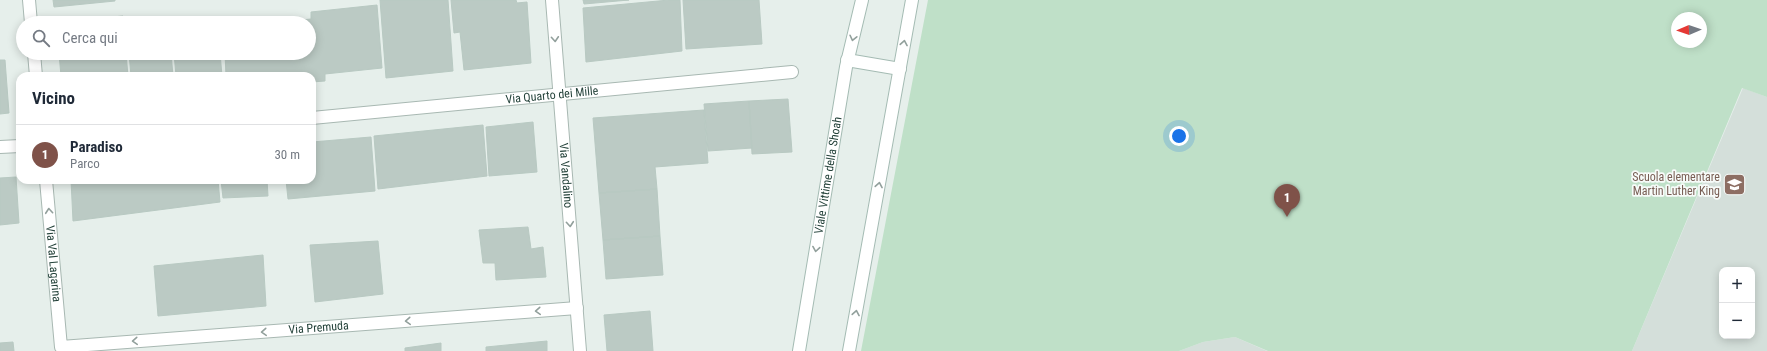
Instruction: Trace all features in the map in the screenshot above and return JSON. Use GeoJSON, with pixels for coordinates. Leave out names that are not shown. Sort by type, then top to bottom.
{"type":"FeatureCollection","features":[{"type":"Feature","properties":{"kind":"street"},"geometry":{"type":"LineString","coordinates":[[29,0],[30,16]]}},
{"type":"Feature","properties":{"kind":"street","name":"Via Vandalino"},"geometry":{"type":"LineString","coordinates":[[552,0],[580,351]]}},
{"type":"Feature","properties":{"kind":"street","name":"Viale Vittime della Shoah"},"geometry":{"type":"LineString","coordinates":[[799,351],[847,60],[862,0]]}},
{"type":"Feature","properties":{"kind":"street"},"geometry":{"type":"LineString","coordinates":[[849,351],[912,0]]}},
{"type":"Feature","properties":{"kind":"street"},"geometry":{"type":"LineString","coordinates":[[35,60],[36,72]]}},
{"type":"Feature","properties":{"kind":"street"},"geometry":{"type":"LineString","coordinates":[[847,60],[900,69]]}},
{"type":"Feature","properties":{"kind":"street","name":"Via Quarto dei Mille"},"geometry":{"type":"LineString","coordinates":[[316,118],[792,72]]}},
{"type":"Feature","properties":{"kind":"street"},"geometry":{"type":"LineString","coordinates":[[0,147],[16,146]]}},
{"type":"Feature","properties":{"kind":"street","name":"Via Val Lagarina"},"geometry":{"type":"LineString","coordinates":[[46,184],[61,347]]}},
{"type":"Feature","properties":{"kind":"street","name":"Via Premuda"},"geometry":{"type":"LineString","coordinates":[[61,347],[576,308]]}},
{"type":"Feature","properties":{"kind":"shaded area","name":"Scuola elementare Martin Luther King"},"geometry":{"type":"Polygon","coordinates":[[[1743,88],[1767,97],[1767,351],[1632,351],[1743,88]]]}},
{"type":"Feature","properties":{"kind":"shaded area"},"geometry":{"type":"Polygon","coordinates":[[[1235,337],[1267,351],[1179,351],[1203,342],[1235,337]]]}},
{"type":"Feature","properties":{"kind":"green space"},"geometry":{"type":"Polygon","coordinates":[[[928,0],[1767,0],[1767,97],[1742,88],[1632,351],[1268,351],[1235,337],[1203,342],[1179,351],[861,351],[928,0]]]}},
{"type":"Feature","properties":{"kind":"building"},"geometry":{"type":"Polygon","coordinates":[[[53,0],[115,0],[115,1],[54,7],[53,0]]]}},
{"type":"Feature","properties":{"kind":"building"},"geometry":{"type":"Polygon","coordinates":[[[380,0],[448,0],[453,71],[386,78],[380,0]]]}},
{"type":"Feature","properties":{"kind":"building"},"geometry":{"type":"Polygon","coordinates":[[[451,0],[516,0],[517,3],[527,2],[531,63],[464,70],[460,32],[454,33],[451,0]]]}},
{"type":"Feature","properties":{"kind":"building"},"geometry":{"type":"Polygon","coordinates":[[[583,0],[629,0],[584,4],[583,0]]]}},
{"type":"Feature","properties":{"kind":"building"},"geometry":{"type":"Polygon","coordinates":[[[680,0],[682,51],[586,62],[583,8],[680,0]]]}},
{"type":"Feature","properties":{"kind":"building"},"geometry":{"type":"Polygon","coordinates":[[[683,0],[759,0],[762,44],[686,49],[683,0]]]}},
{"type":"Feature","properties":{"kind":"building"},"geometry":{"type":"Polygon","coordinates":[[[377,5],[382,68],[325,74],[325,81],[316,82],[316,72],[226,72],[225,60],[316,60],[316,16],[311,16],[311,12],[377,5]]]}},
{"type":"Feature","properties":{"kind":"building"},"geometry":{"type":"Polygon","coordinates":[[[0,60],[5,60],[9,113],[0,114],[0,60]]]}},
{"type":"Feature","properties":{"kind":"building"},"geometry":{"type":"Polygon","coordinates":[[[60,60],[127,60],[128,72],[61,72],[60,60]]]}},
{"type":"Feature","properties":{"kind":"building"},"geometry":{"type":"Polygon","coordinates":[[[130,60],[172,60],[173,72],[131,72],[130,60]]]}},
{"type":"Feature","properties":{"kind":"building"},"geometry":{"type":"Polygon","coordinates":[[[175,60],[221,60],[222,72],[176,72],[175,60]]]}},
{"type":"Feature","properties":{"kind":"building"},"geometry":{"type":"Polygon","coordinates":[[[788,99],[792,152],[752,154],[749,101],[788,99]]]}},
{"type":"Feature","properties":{"kind":"building"},"geometry":{"type":"Polygon","coordinates":[[[749,101],[752,148],[708,151],[704,104],[749,101]]]}},
{"type":"Feature","properties":{"kind":"building"},"geometry":{"type":"Polygon","coordinates":[[[704,110],[708,163],[655,167],[657,189],[599,193],[593,118],[704,110]]]}},
{"type":"Feature","properties":{"kind":"building"},"geometry":{"type":"Polygon","coordinates":[[[533,122],[537,172],[489,176],[486,127],[533,122]]]}},
{"type":"Feature","properties":{"kind":"building"},"geometry":{"type":"Polygon","coordinates":[[[483,125],[487,176],[378,189],[374,136],[483,125]]]}},
{"type":"Feature","properties":{"kind":"building"},"geometry":{"type":"Polygon","coordinates":[[[371,137],[375,191],[288,199],[286,184],[316,184],[316,142],[371,137]]]}},
{"type":"Feature","properties":{"kind":"building"},"geometry":{"type":"Polygon","coordinates":[[[16,177],[19,223],[0,225],[0,178],[16,177]]]}},
{"type":"Feature","properties":{"kind":"building"},"geometry":{"type":"Polygon","coordinates":[[[71,184],[218,184],[220,202],[73,221],[71,184]]]}},
{"type":"Feature","properties":{"kind":"building"},"geometry":{"type":"Polygon","coordinates":[[[221,184],[267,184],[268,196],[223,198],[221,184]]]}},
{"type":"Feature","properties":{"kind":"building"},"geometry":{"type":"Polygon","coordinates":[[[657,189],[660,236],[603,240],[599,193],[657,189]]]}},
{"type":"Feature","properties":{"kind":"building"},"geometry":{"type":"Polygon","coordinates":[[[528,227],[531,249],[543,247],[546,277],[496,280],[495,263],[483,263],[479,230],[528,227]]]}},
{"type":"Feature","properties":{"kind":"building"},"geometry":{"type":"Polygon","coordinates":[[[660,236],[663,275],[606,279],[603,240],[660,236]]]}},
{"type":"Feature","properties":{"kind":"building"},"geometry":{"type":"Polygon","coordinates":[[[378,241],[383,294],[315,302],[310,245],[378,241]]]}},
{"type":"Feature","properties":{"kind":"building"},"geometry":{"type":"Polygon","coordinates":[[[263,255],[266,306],[158,316],[154,266],[263,255]]]}},
{"type":"Feature","properties":{"kind":"building"},"geometry":{"type":"Polygon","coordinates":[[[650,311],[653,351],[607,351],[604,315],[650,311]]]}},
{"type":"Feature","properties":{"kind":"building"},"geometry":{"type":"Polygon","coordinates":[[[547,341],[547,351],[486,351],[486,347],[547,341]]]}},
{"type":"Feature","properties":{"kind":"building"},"geometry":{"type":"Polygon","coordinates":[[[13,342],[14,351],[0,351],[0,343],[13,342]]]}},
{"type":"Feature","properties":{"kind":"building"},"geometry":{"type":"Polygon","coordinates":[[[441,343],[441,351],[405,351],[405,348],[441,343]]]}},
{"type":"Feature","properties":{"kind":"place","name":"Scuola elementare Martin Luther King"},"geometry":{"type":"Point","coordinates":[1735,184]}},
{"type":"Feature","properties":{"kind":"place","name":"Paradiso"},"geometry":{"type":"Point","coordinates":[1287,217]}}]}
